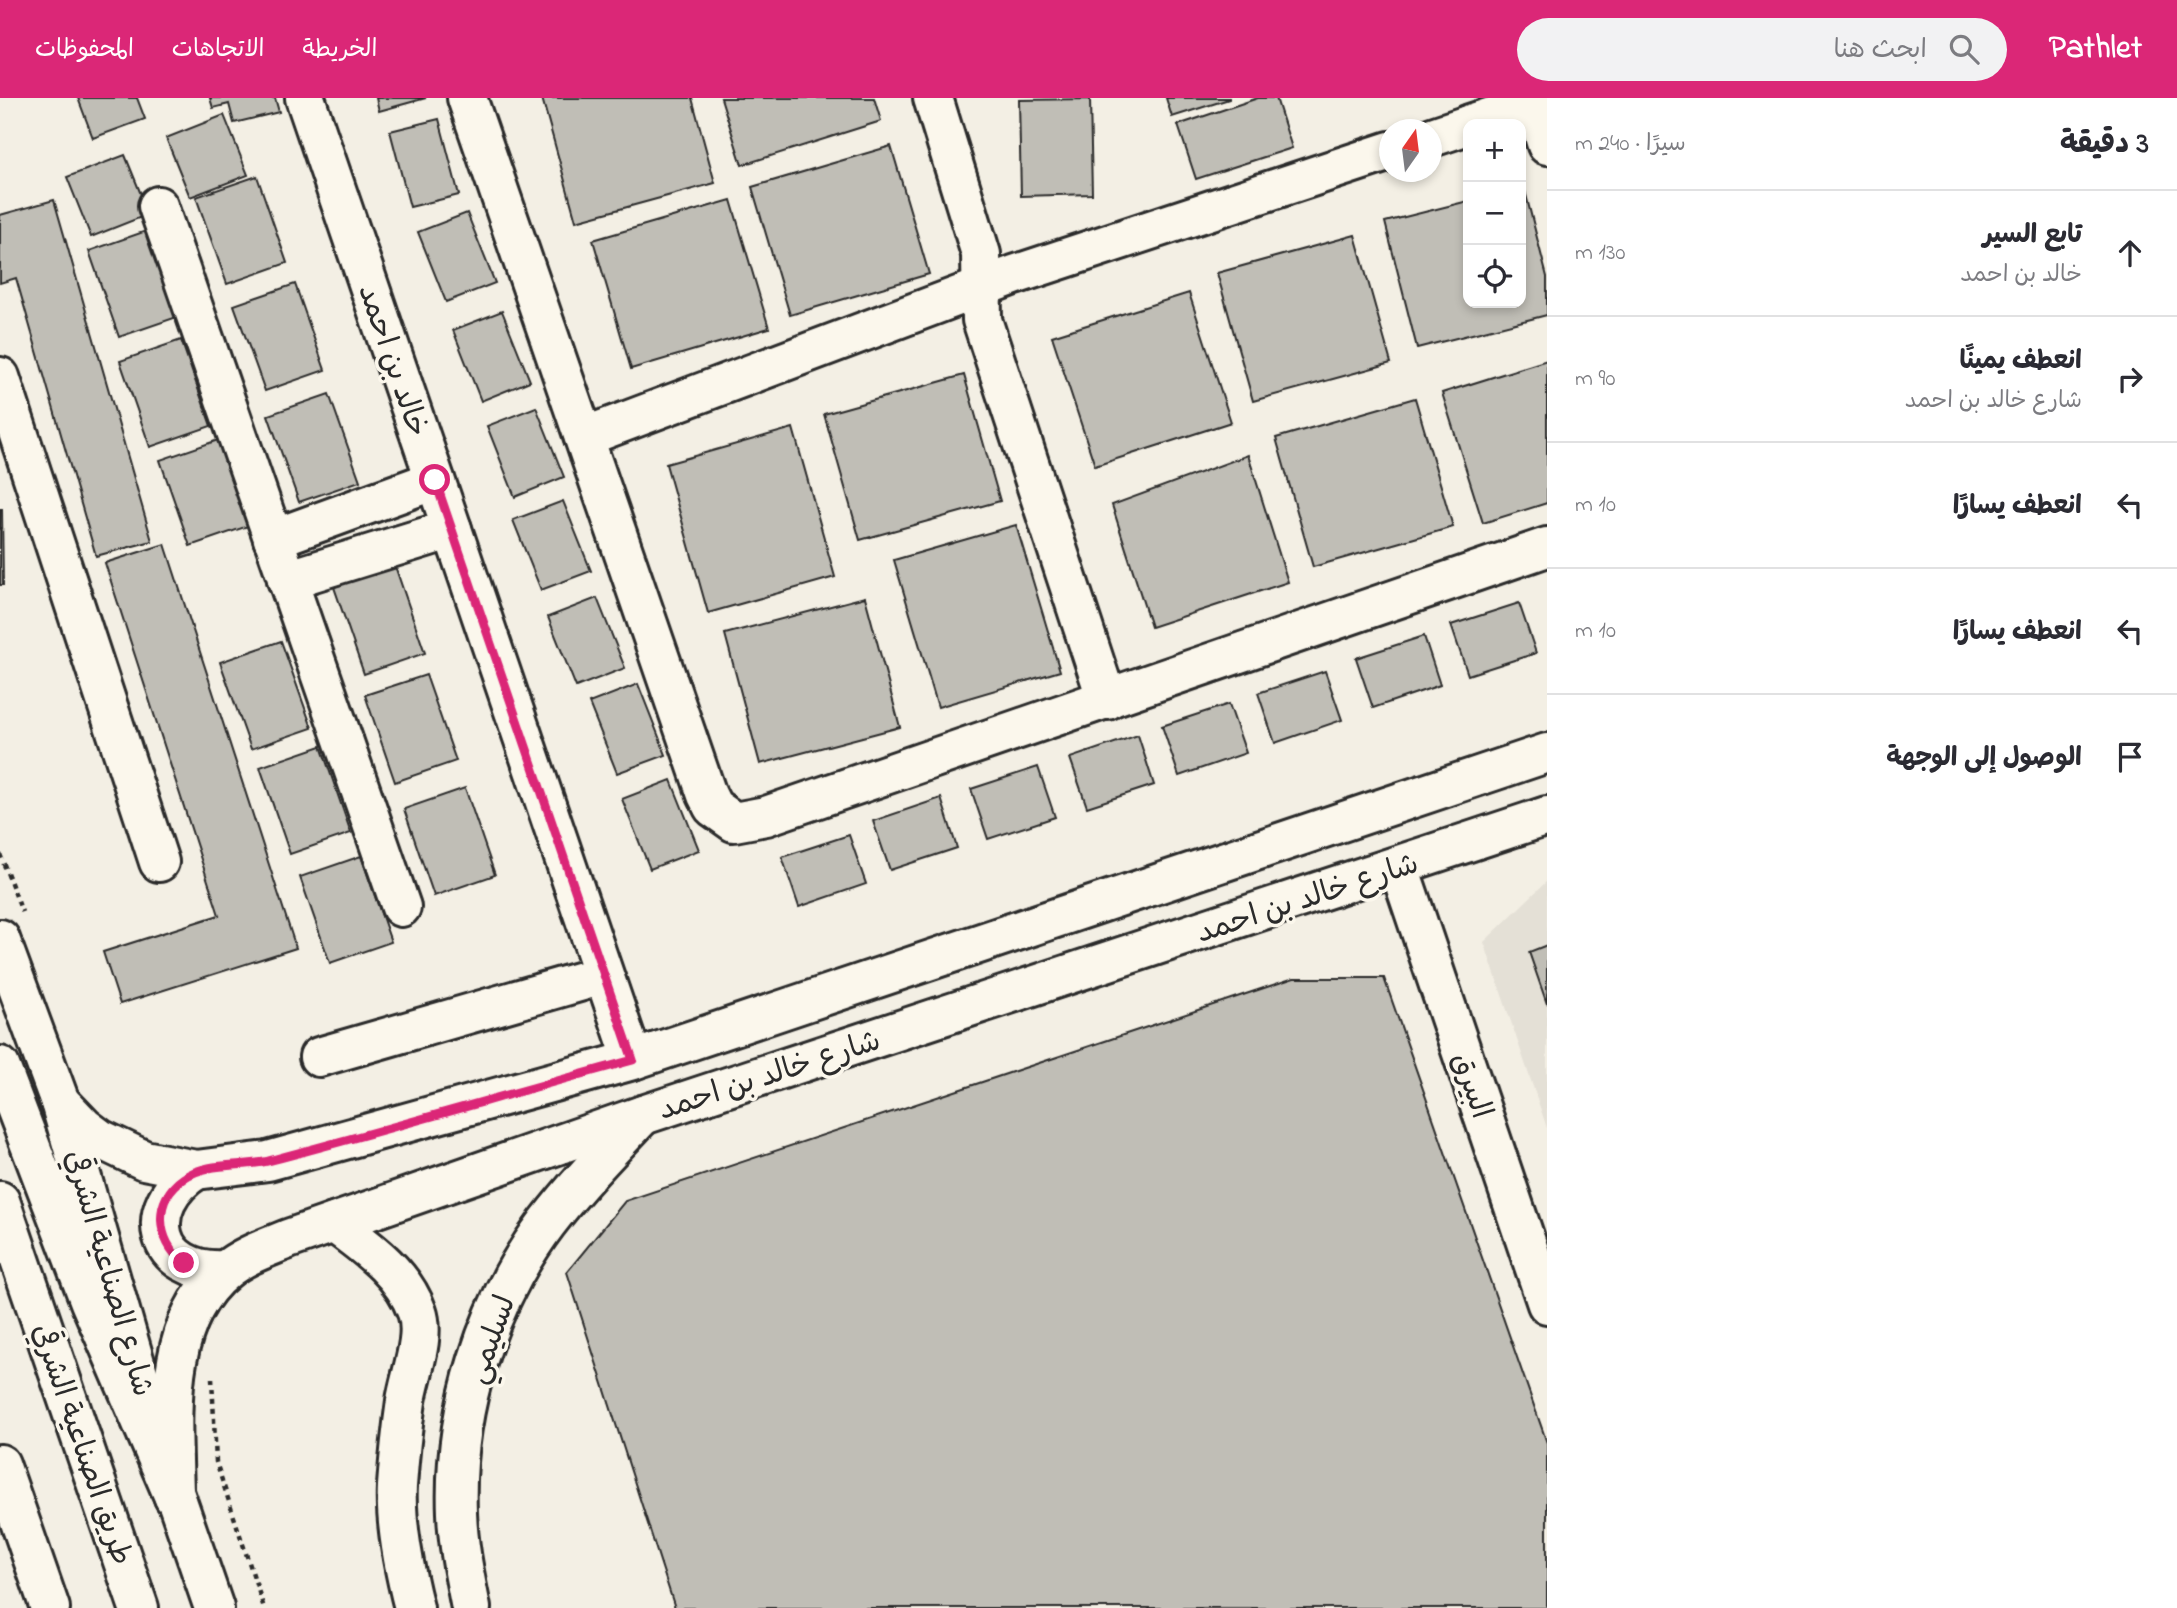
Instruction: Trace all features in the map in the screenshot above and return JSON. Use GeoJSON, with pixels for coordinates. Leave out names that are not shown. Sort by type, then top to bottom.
{"type":"FeatureCollection","features":[{"type":"Feature","properties":{"kind":"main road","name":"خالد بن احمد"},"geometry":{"type":"LineString","coordinates":[[305,98],[633,1060]]}},
{"type":"Feature","properties":{"kind":"main road"},"geometry":{"type":"LineString","coordinates":[[467,98],[707,795],[722,816],[734,821],[766,816],[1547,547]]}},
{"type":"Feature","properties":{"kind":"main road"},"geometry":{"type":"LineString","coordinates":[[933,98],[981,254],[984,287],[982,320],[1107,700]]}},
{"type":"Feature","properties":{"kind":"main road"},"geometry":{"type":"LineString","coordinates":[[1485,119],[1533,101],[1541,119],[1547,145]]}},
{"type":"Feature","properties":{"kind":"main road"},"geometry":{"type":"LineString","coordinates":[[1442,134],[1463,127]]}},
{"type":"Feature","properties":{"kind":"main road"},"geometry":{"type":"LineString","coordinates":[[584,437],[984,287],[1379,155]]}},
{"type":"Feature","properties":{"kind":"main road"},"geometry":{"type":"LineString","coordinates":[[158,206],[401,907]]}},
{"type":"Feature","properties":{"kind":"main road"},"geometry":{"type":"LineString","coordinates":[[0,377],[159,862]]}},
{"type":"Feature","properties":{"kind":"main road"},"geometry":{"type":"LineString","coordinates":[[273,539],[435,480]]}},
{"type":"Feature","properties":{"kind":"main road"},"geometry":{"type":"LineString","coordinates":[[287,580],[452,529]]}},
{"type":"Feature","properties":{"kind":"main road","name":"شارع خالد بن احمد"},"geometry":{"type":"LineString","coordinates":[[60,1102],[84,1127],[125,1152],[167,1166],[196,1170],[268,1161],[633,1060],[1547,752]]}},
{"type":"Feature","properties":{"kind":"main road","name":"شارع خالد بن احمد"},"geometry":{"type":"LineString","coordinates":[[174,1497],[173,1410],[178,1352],[195,1308],[225,1270],[250,1255],[643,1115],[1547,816]]}},
{"type":"Feature","properties":{"kind":"main road","name":"البيرق"},"geometry":{"type":"LineString","coordinates":[[1399,867],[1547,1304]]}},
{"type":"Feature","properties":{"kind":"main road","name":"شارع الصناعية الشرقي"},"geometry":{"type":"LineString","coordinates":[[0,939],[60,1102],[174,1497],[214,1608]]}},
{"type":"Feature","properties":{"kind":"main road"},"geometry":{"type":"LineString","coordinates":[[319,1057],[603,975]]}},
{"type":"Feature","properties":{"kind":"main road"},"geometry":{"type":"LineString","coordinates":[[0,1066],[90,1302],[174,1497]]}},
{"type":"Feature","properties":{"kind":"main road","name":"لسليمي"},"geometry":{"type":"LineString","coordinates":[[471,1608],[457,1514],[458,1458],[470,1388],[491,1323],[520,1263],[547,1223],[643,1115]]}},
{"type":"Feature","properties":{"kind":"main road"},"geometry":{"type":"LineString","coordinates":[[196,1170],[172,1188],[165,1200],[161,1228],[173,1254],[184,1263],[197,1269],[225,1270]]}},
{"type":"Feature","properties":{"kind":"main road","name":"طريق الصناعية الشرقي"},"geometry":{"type":"LineString","coordinates":[[0,1201],[139,1608]]}},
{"type":"Feature","properties":{"kind":"main road"},"geometry":{"type":"LineString","coordinates":[[334,1223],[377,1255],[404,1288],[418,1313],[418,1337],[406,1402],[397,1490],[407,1581],[414,1608]]}},
{"type":"Feature","properties":{"kind":"main road"},"geometry":{"type":"LineString","coordinates":[[0,1464],[50,1608]]}},
{"type":"Feature","properties":{"kind":"shaded area"},"geometry":{"type":"Polygon","coordinates":[[[1547,881],[1547,1128],[1484,942],[1547,881]]]}},
{"type":"Feature","properties":{"kind":"building"},"geometry":{"type":"Polygon","coordinates":[[[78,98],[137,98],[145,119],[93,138],[78,98]]]}},
{"type":"Feature","properties":{"kind":"building"},"geometry":{"type":"Polygon","coordinates":[[[210,98],[275,98],[279,112],[234,123],[229,104],[213,108],[210,98]]]}},
{"type":"Feature","properties":{"kind":"building"},"geometry":{"type":"Polygon","coordinates":[[[376,98],[426,98],[379,111],[376,98]]]}},
{"type":"Feature","properties":{"kind":"building"},"geometry":{"type":"Polygon","coordinates":[[[542,98],[692,98],[715,183],[576,221],[542,98]]]}},
{"type":"Feature","properties":{"kind":"building"},"geometry":{"type":"Polygon","coordinates":[[[721,98],[874,98],[881,121],[742,165],[721,98]]]}},
{"type":"Feature","properties":{"kind":"building"},"geometry":{"type":"Polygon","coordinates":[[[1166,98],[1229,98],[1229,99],[1172,117],[1166,98]]]}},
{"type":"Feature","properties":{"kind":"building"},"geometry":{"type":"Polygon","coordinates":[[[1258,98],[1276,98],[1292,148],[1196,179],[1178,125],[1258,98]]]}},
{"type":"Feature","properties":{"kind":"building"},"geometry":{"type":"Polygon","coordinates":[[[1090,99],[1092,194],[1021,196],[1019,100],[1090,99]]]}},
{"type":"Feature","properties":{"kind":"building"},"geometry":{"type":"Polygon","coordinates":[[[224,115],[248,175],[190,197],[166,138],[224,115]]]}},
{"type":"Feature","properties":{"kind":"building"},"geometry":{"type":"Polygon","coordinates":[[[439,119],[459,195],[410,207],[390,131],[439,119]]]}},
{"type":"Feature","properties":{"kind":"building"},"geometry":{"type":"Polygon","coordinates":[[[891,146],[929,274],[790,315],[752,187],[891,146]]]}},
{"type":"Feature","properties":{"kind":"building"},"geometry":{"type":"Polygon","coordinates":[[[125,155],[149,214],[91,237],[67,177],[125,155]]]}},
{"type":"Feature","properties":{"kind":"building"},"geometry":{"type":"Polygon","coordinates":[[[257,176],[287,263],[227,284],[196,197],[257,176]]]}},
{"type":"Feature","properties":{"kind":"building"},"geometry":{"type":"Polygon","coordinates":[[[1526,195],[1547,277],[1547,315],[1417,348],[1385,222],[1463,202],[1463,308],[1526,308],[1526,195]]]}},
{"type":"Feature","properties":{"kind":"building"},"geometry":{"type":"Polygon","coordinates":[[[54,200],[152,541],[96,556],[16,278],[0,283],[0,215],[54,200]]]}},
{"type":"Feature","properties":{"kind":"building"},"geometry":{"type":"Polygon","coordinates":[[[731,200],[769,328],[631,369],[593,240],[731,200]]]}},
{"type":"Feature","properties":{"kind":"building"},"geometry":{"type":"Polygon","coordinates":[[[467,213],[495,283],[446,302],[418,232],[467,213]]]}},
{"type":"Feature","properties":{"kind":"building"},"geometry":{"type":"Polygon","coordinates":[[[149,230],[180,316],[119,337],[89,251],[149,230]]]}},
{"type":"Feature","properties":{"kind":"building"},"geometry":{"type":"Polygon","coordinates":[[[1355,235],[1391,363],[1253,401],[1217,273],[1355,235]]]}},
{"type":"Feature","properties":{"kind":"building"},"geometry":{"type":"Polygon","coordinates":[[[295,284],[325,370],[265,391],[234,305],[295,284]]]}},
{"type":"Feature","properties":{"kind":"building"},"geometry":{"type":"Polygon","coordinates":[[[1189,293],[1231,422],[1095,466],[1052,336],[1189,293]]]}},
{"type":"Feature","properties":{"kind":"building"},"geometry":{"type":"Polygon","coordinates":[[[502,311],[530,381],[481,401],[453,330],[502,311]]]}},
{"type":"Feature","properties":{"kind":"building"},"geometry":{"type":"Polygon","coordinates":[[[181,340],[211,426],[150,447],[120,361],[181,340]]]}},
{"type":"Feature","properties":{"kind":"building"},"geometry":{"type":"Polygon","coordinates":[[[1547,360],[1547,503],[1483,523],[1442,393],[1547,360]]]}},
{"type":"Feature","properties":{"kind":"building"},"geometry":{"type":"Polygon","coordinates":[[[964,375],[1000,501],[860,540],[824,414],[964,375]]]}},
{"type":"Feature","properties":{"kind":"building"},"geometry":{"type":"Polygon","coordinates":[[[329,394],[360,481],[299,502],[268,415],[329,394]]]}},
{"type":"Feature","properties":{"kind":"building"},"geometry":{"type":"Polygon","coordinates":[[[1415,398],[1453,527],[1313,567],[1276,438],[1415,398]]]}},
{"type":"Feature","properties":{"kind":"building"},"geometry":{"type":"Polygon","coordinates":[[[536,407],[564,477],[515,497],[487,426],[536,407]]]}},
{"type":"Feature","properties":{"kind":"building"},"geometry":{"type":"Polygon","coordinates":[[[793,428],[835,577],[708,613],[666,464],[793,428]]]}},
{"type":"Feature","properties":{"kind":"building"},"geometry":{"type":"Polygon","coordinates":[[[221,439],[251,525],[190,546],[160,460],[221,439]]]}},
{"type":"Feature","properties":{"kind":"building"},"geometry":{"type":"Polygon","coordinates":[[[1248,455],[1288,582],[1151,627],[1112,505],[1248,455]]]}},
{"type":"Feature","properties":{"kind":"building"},"geometry":{"type":"Polygon","coordinates":[[[563,501],[591,571],[541,590],[513,520],[563,501]]]}},
{"type":"Feature","properties":{"kind":"building"},"geometry":{"type":"Polygon","coordinates":[[[2,509],[3,585],[0,585],[2,509]]]}},
{"type":"Feature","properties":{"kind":"building"},"geometry":{"type":"Polygon","coordinates":[[[1016,525],[1060,671],[938,707],[894,560],[1016,525]]]}},
{"type":"Feature","properties":{"kind":"building"},"geometry":{"type":"Polygon","coordinates":[[[165,544],[296,948],[120,1004],[103,952],[219,915],[105,563],[165,544]]]}},
{"type":"Feature","properties":{"kind":"building"},"geometry":{"type":"Polygon","coordinates":[[[395,566],[425,653],[364,674],[334,587],[395,566]]]}},
{"type":"Feature","properties":{"kind":"building"},"geometry":{"type":"Polygon","coordinates":[[[865,597],[900,727],[760,764],[725,634],[865,597]]]}},
{"type":"Feature","properties":{"kind":"building"},"geometry":{"type":"Polygon","coordinates":[[[597,598],[625,668],[576,687],[548,617],[597,598]]]}},
{"type":"Feature","properties":{"kind":"building"},"geometry":{"type":"Polygon","coordinates":[[[1519,603],[1536,653],[1468,675],[1451,625],[1519,603]]]}},
{"type":"Feature","properties":{"kind":"building"},"geometry":{"type":"Polygon","coordinates":[[[1424,636],[1440,685],[1373,708],[1356,658],[1424,636]]]}},
{"type":"Feature","properties":{"kind":"building"},"geometry":{"type":"Polygon","coordinates":[[[281,641],[312,728],[251,749],[220,662],[281,641]]]}},
{"type":"Feature","properties":{"kind":"building"},"geometry":{"type":"Polygon","coordinates":[[[1325,671],[1342,720],[1275,743],[1258,693],[1325,671]]]}},
{"type":"Feature","properties":{"kind":"building"},"geometry":{"type":"Polygon","coordinates":[[[426,675],[456,761],[395,782],[365,695],[426,675]]]}},
{"type":"Feature","properties":{"kind":"building"},"geometry":{"type":"Polygon","coordinates":[[[638,684],[666,755],[617,773],[589,703],[638,684]]]}},
{"type":"Feature","properties":{"kind":"building"},"geometry":{"type":"Polygon","coordinates":[[[1229,704],[1246,753],[1179,776],[1162,726],[1229,704]]]}},
{"type":"Feature","properties":{"kind":"building"},"geometry":{"type":"Polygon","coordinates":[[[1138,735],[1154,785],[1087,807],[1070,758],[1138,735]]]}},
{"type":"Feature","properties":{"kind":"building"},"geometry":{"type":"Polygon","coordinates":[[[321,746],[351,833],[290,854],[260,767],[321,746]]]}},
{"type":"Feature","properties":{"kind":"building"},"geometry":{"type":"Polygon","coordinates":[[[1038,767],[1055,817],[988,839],[971,789],[1038,767]]]}},
{"type":"Feature","properties":{"kind":"building"},"geometry":{"type":"Polygon","coordinates":[[[671,780],[699,850],[650,869],[622,799],[671,780]]]}},
{"type":"Feature","properties":{"kind":"building"},"geometry":{"type":"Polygon","coordinates":[[[465,788],[495,875],[434,896],[404,809],[465,788]]]}},
{"type":"Feature","properties":{"kind":"building"},"geometry":{"type":"Polygon","coordinates":[[[941,798],[957,848],[890,870],[873,821],[941,798]]]}},
{"type":"Feature","properties":{"kind":"building"},"geometry":{"type":"Polygon","coordinates":[[[849,835],[866,884],[799,907],[782,857],[849,835]]]}},
{"type":"Feature","properties":{"kind":"building"},"geometry":{"type":"Polygon","coordinates":[[[361,856],[391,942],[330,963],[300,877],[361,856]]]}},
{"type":"Feature","properties":{"kind":"building"},"geometry":{"type":"Polygon","coordinates":[[[1547,945],[1547,1004],[1529,952],[1547,945]]]}},
{"type":"Feature","properties":{"kind":"building"},"geometry":{"type":"Polygon","coordinates":[[[1294,978],[1384,978],[1547,1443],[1547,1608],[675,1608],[567,1272],[625,1201],[1294,978]]]}},
{"type":"Feature","properties":{"kind":"route"},"geometry":{"type":"LineString","coordinates":[[184,1263],[173,1254],[165,1242],[161,1214],[172,1188],[196,1170],[268,1161],[633,1060],[435,480]]}}]}
